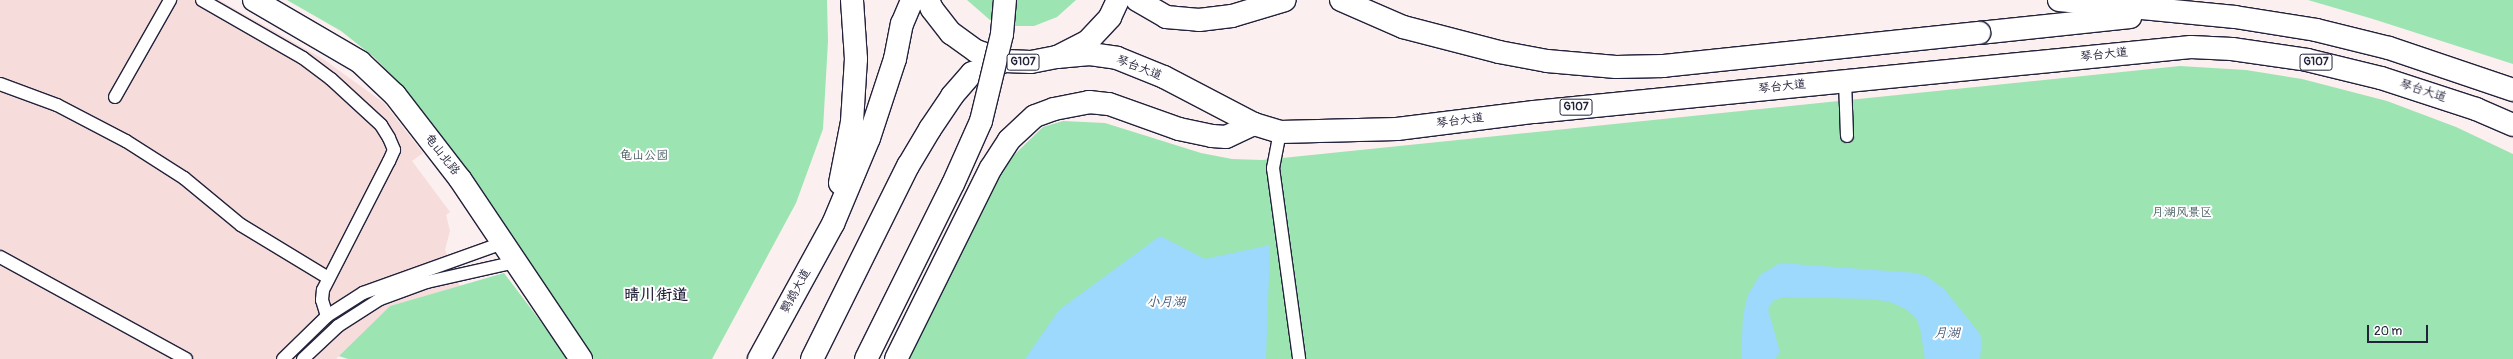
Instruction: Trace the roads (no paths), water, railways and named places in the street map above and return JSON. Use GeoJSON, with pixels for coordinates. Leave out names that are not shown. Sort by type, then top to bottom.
{"type":"FeatureCollection","features":[{"type":"Feature","properties":{"kind":"main road","name":"龟山北路"},"geometry":{"type":"LineString","coordinates":[[254,0],[360,62],[396,95],[460,179],[581,359]]}},
{"type":"Feature","properties":{"kind":"main road"},"geometry":{"type":"LineString","coordinates":[[833,224],[852,122],[856,59],[852,0]]}},
{"type":"Feature","properties":{"kind":"main road"},"geometry":{"type":"LineString","coordinates":[[833,224],[870,138],[895,59],[902,24],[912,0]]}},
{"type":"Feature","properties":{"kind":"main road","name":"G107"},"geometry":{"type":"LineString","coordinates":[[928,0],[932,9],[951,33],[976,51],[1005,61],[1031,62],[1057,57],[1087,42],[1110,17],[1118,0]]}},
{"type":"Feature","properties":{"kind":"main road"},"geometry":{"type":"LineString","coordinates":[[866,359],[953,184],[981,121],[1002,34],[1005,0]]}},
{"type":"Feature","properties":{"kind":"main road"},"geometry":{"type":"LineString","coordinates":[[1137,0],[1166,17],[1198,20],[1232,16],[1285,0]]}},
{"type":"Feature","properties":{"kind":"main road"},"geometry":{"type":"LineString","coordinates":[[1341,0],[1403,27],[1499,52],[1547,61],[1616,67],[1663,66],[2180,12]]}},
{"type":"Feature","properties":{"kind":"main road"},"geometry":{"type":"LineString","coordinates":[[2059,0],[2236,17],[2316,30],[2389,48],[2513,90]]}},
{"type":"Feature","properties":{"kind":"main road","name":"琴台大道"},"geometry":{"type":"LineString","coordinates":[[1057,57],[1090,54],[1117,58],[1164,77],[1254,124],[1280,132],[1397,129],[1534,112],[2167,48],[2232,49],[2307,60],[2381,78],[2476,109],[2513,125]]}},
{"type":"Feature","properties":{"kind":"main road"},"geometry":{"type":"LineString","coordinates":[[812,359],[908,166],[952,96],[972,73],[1005,61]]}},
{"type":"Feature","properties":{"kind":"main road"},"geometry":{"type":"LineString","coordinates":[[896,359],[997,159],[1017,130],[1035,116],[1054,109],[1088,102],[1109,104],[1179,129],[1212,136],[1226,137],[1254,124]]}},
{"type":"Feature","properties":{"kind":"main road","name":"鹦鹉大道"},"geometry":{"type":"LineString","coordinates":[[759,359],[833,224]]}},
{"type":"Feature","properties":{"kind":"lane"},"geometry":{"type":"LineString","coordinates":[[115,97],[170,0]]}},
{"type":"Feature","properties":{"kind":"lane"},"geometry":{"type":"LineString","coordinates":[[202,0],[303,58],[325,74],[375,120],[389,138],[394,150],[328,278],[322,300],[327,316]]}},
{"type":"Feature","properties":{"kind":"lane"},"geometry":{"type":"LineString","coordinates":[[1845,81],[1847,136]]}},
{"type":"Feature","properties":{"kind":"lane"},"geometry":{"type":"LineString","coordinates":[[0,84],[50,102],[100,123],[184,178],[241,225],[328,278]]}},
{"type":"Feature","properties":{"kind":"lane"},"geometry":{"type":"LineString","coordinates":[[1280,132],[1273,168],[1299,359]]}},
{"type":"Feature","properties":{"kind":"lane"},"geometry":{"type":"LineString","coordinates":[[283,359],[327,316],[347,302],[383,284],[503,243]]}},
{"type":"Feature","properties":{"kind":"lane"},"geometry":{"type":"LineString","coordinates":[[0,257],[186,359]]}},
{"type":"Feature","properties":{"kind":"lane"},"geometry":{"type":"LineString","coordinates":[[303,359],[338,326],[380,299],[428,282],[516,262]]}},
{"type":"Feature","properties":{"kind":"water","name":"小月湖"},"geometry":{"type":"Polygon","coordinates":[[[1160,236],[1205,259],[1270,245],[1266,359],[1025,359],[1059,310],[1160,236]]]}},
{"type":"Feature","properties":{"kind":"water","name":"月湖"},"geometry":{"type":"Polygon","coordinates":[[[1780,263],[1916,273],[1926,276],[1944,289],[1980,334],[1982,342],[1980,359],[1925,359],[1920,328],[1916,318],[1906,309],[1890,302],[1873,299],[1782,297],[1773,301],[1768,309],[1780,352],[1775,359],[1741,359],[1743,315],[1748,295],[1760,275],[1780,263]]]}},
{"type":"Feature","properties":{"kind":"district","name":"晴川街道"},"geometry":{"type":"Point","coordinates":[656,295]}},
{"type":"Feature","properties":{"kind":"park label","name":"龟山公园"},"geometry":{"type":"Point","coordinates":[644,156]}},
{"type":"Feature","properties":{"kind":"park label","name":"月湖风景区"},"geometry":{"type":"Point","coordinates":[2182,213]}}]}
